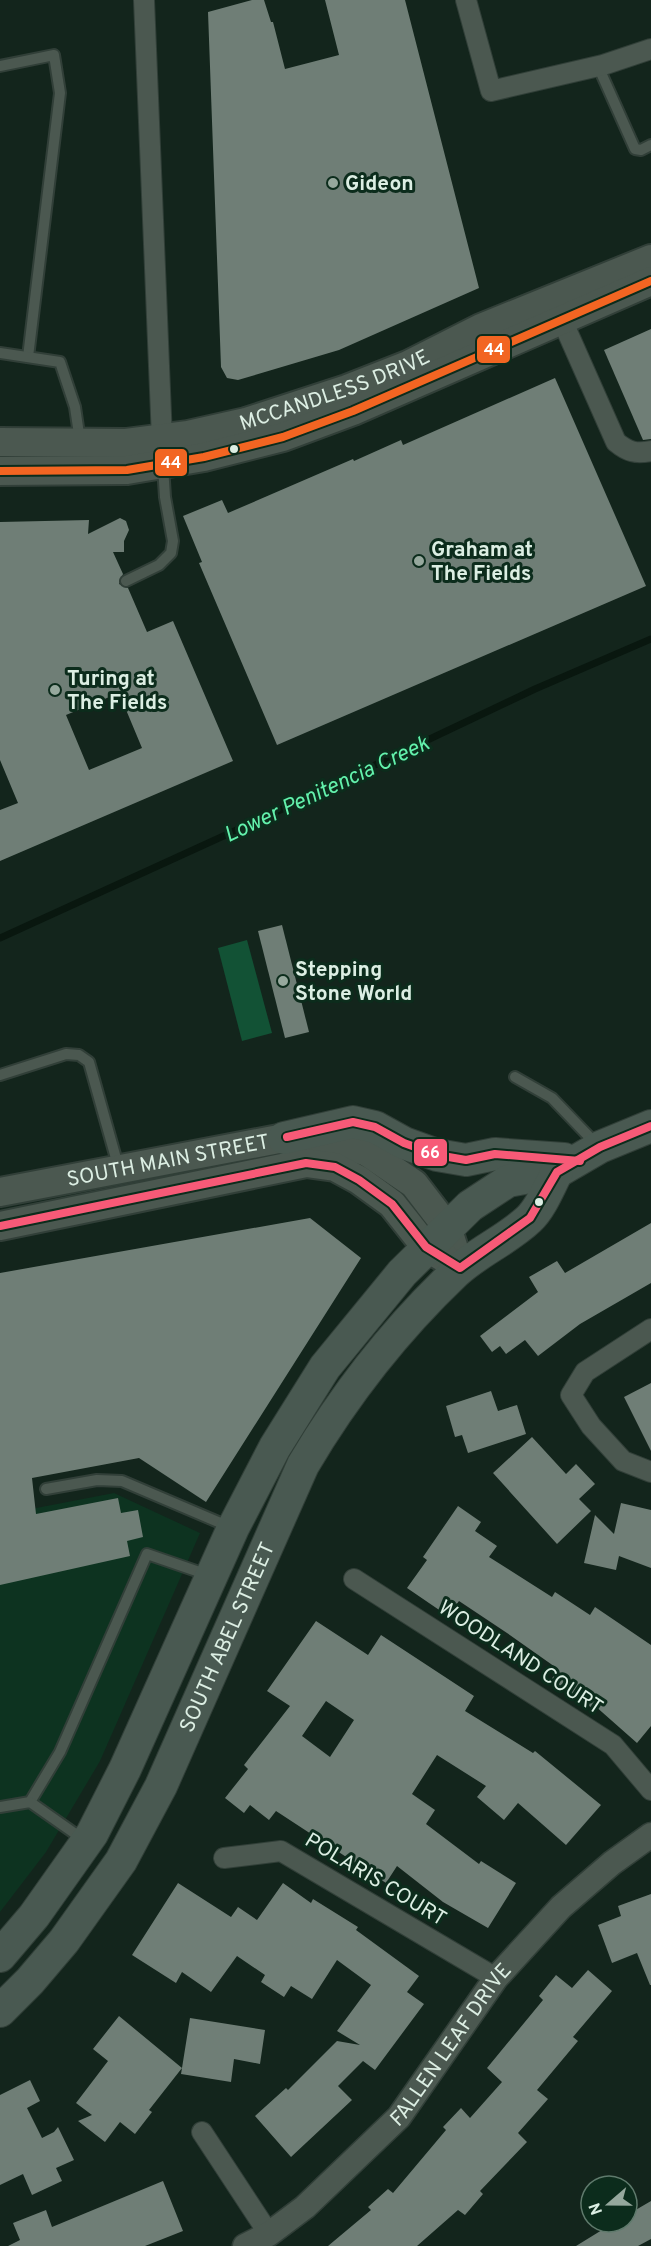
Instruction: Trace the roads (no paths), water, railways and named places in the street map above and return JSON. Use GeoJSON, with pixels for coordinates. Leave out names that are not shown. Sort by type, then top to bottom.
{"type":"FeatureCollection","features":[{"type":"Feature","properties":{"kind":"main road","name":"MCCANDLESS DRIVE"},"geometry":{"type":"LineString","coordinates":[[0,471],[116,471],[162,452],[347,389],[408,365],[481,328],[651,259]]}},
{"type":"Feature","properties":{"kind":"main road","name":"MCCANDLESS DRIVE"},"geometry":{"type":"LineString","coordinates":[[0,442],[81,444],[162,452],[243,448],[307,429],[651,281]]}},
{"type":"Feature","properties":{"kind":"main road"},"geometry":{"type":"LineString","coordinates":[[284,1138],[353,1122],[375,1127],[404,1143],[437,1155],[466,1160],[495,1154],[579,1160]]}},
{"type":"Feature","properties":{"kind":"main road"},"geometry":{"type":"LineString","coordinates":[[436,1237],[470,1206],[508,1181],[579,1160],[651,1126]]}},
{"type":"Feature","properties":{"kind":"main road","name":"SOUTH MAIN STREET"},"geometry":{"type":"LineString","coordinates":[[0,1192],[284,1138],[336,1142],[367,1152],[414,1184],[436,1237],[460,1268]]}},
{"type":"Feature","properties":{"kind":"main road"},"geometry":{"type":"LineString","coordinates":[[460,1268],[530,1218],[579,1160]]}},
{"type":"Feature","properties":{"kind":"main road","name":"SOUTH MAIN STREET"},"geometry":{"type":"LineString","coordinates":[[0,1226],[306,1163],[335,1167],[359,1180],[436,1237]]}},
{"type":"Feature","properties":{"kind":"main road","name":"SOUTH ABEL STREET"},"geometry":{"type":"LineString","coordinates":[[0,1956],[34,1916],[87,1842],[125,1769],[233,1528],[275,1448],[325,1367],[377,1302],[436,1237]]}},
{"type":"Feature","properties":{"kind":"main road","name":"SOUTH ABEL STREET"},"geometry":{"type":"LineString","coordinates":[[0,2010],[30,1981],[64,1941],[121,1861],[160,1786],[303,1465],[332,1416],[360,1376],[427,1300],[460,1268]]}},
{"type":"Feature","properties":{"kind":"main road"},"geometry":{"type":"LineString","coordinates":[[211,1576],[246,1590]]}},
{"type":"Feature","properties":{"kind":"main road"},"geometry":{"type":"LineString","coordinates":[[87,1842],[121,1861]]}},
{"type":"Feature","properties":{"kind":"street"},"geometry":{"type":"LineString","coordinates":[[144,0],[162,452]]}},
{"type":"Feature","properties":{"kind":"street"},"geometry":{"type":"LineString","coordinates":[[466,0],[491,91],[598,66],[651,49]]}},
{"type":"Feature","properties":{"kind":"street"},"geometry":{"type":"LineString","coordinates":[[562,321],[616,442],[626,450],[639,453],[651,451]]}},
{"type":"Feature","properties":{"kind":"street"},"geometry":{"type":"LineString","coordinates":[[651,1329],[585,1372],[571,1395],[591,1426],[623,1461],[651,1472]]}},
{"type":"Feature","properties":{"kind":"street","name":"WOODLAND COURT"},"geometry":{"type":"LineString","coordinates":[[354,1578],[613,1745],[651,1790]]}},
{"type":"Feature","properties":{"kind":"street","name":"FALLEN LEAF DRIVE"},"geometry":{"type":"LineString","coordinates":[[245,2246],[269,2234],[305,2207],[399,2117],[496,1978],[561,1907],[612,1863],[651,1835]]}},
{"type":"Feature","properties":{"kind":"street","name":"POLARIS COURT"},"geometry":{"type":"LineString","coordinates":[[224,1858],[281,1851],[496,1978]]}},
{"type":"Feature","properties":{"kind":"street"},"geometry":{"type":"LineString","coordinates":[[202,2132],[269,2234]]}},
{"type":"Feature","properties":{"kind":"lane"},"geometry":{"type":"LineString","coordinates":[[0,66],[54,55],[60,93],[28,357]]}},
{"type":"Feature","properties":{"kind":"lane"},"geometry":{"type":"LineString","coordinates":[[598,66],[635,149],[641,150],[651,145]]}},
{"type":"Feature","properties":{"kind":"lane"},"geometry":{"type":"LineString","coordinates":[[0,353],[60,362],[75,407],[81,444]]}},
{"type":"Feature","properties":{"kind":"lane"},"geometry":{"type":"LineString","coordinates":[[126,581],[159,565],[171,553],[173,541],[165,497],[162,452]]}},
{"type":"Feature","properties":{"kind":"lane"},"geometry":{"type":"LineString","coordinates":[[0,1075],[66,1054],[79,1055],[89,1062],[119,1169]]}},
{"type":"Feature","properties":{"kind":"lane"},"geometry":{"type":"LineString","coordinates":[[515,1077],[552,1098],[579,1160]]}},
{"type":"Feature","properties":{"kind":"lane"},"geometry":{"type":"LineString","coordinates":[[46,1489],[97,1480],[122,1481],[233,1528]]}},
{"type":"Feature","properties":{"kind":"lane"},"geometry":{"type":"LineString","coordinates":[[30,1802],[60,1752],[147,1554],[211,1576]]}},
{"type":"Feature","properties":{"kind":"lane"},"geometry":{"type":"LineString","coordinates":[[0,1807],[30,1802],[87,1842]]}},
{"type":"Feature","properties":{"kind":"waterway","name":"Lower Penitencia Creek"},"geometry":{"type":"LineString","coordinates":[[0,938],[278,811],[535,689],[651,639]]}},
{"type":"Feature","properties":{"kind":"place","name":"Gideon"},"geometry":{"type":"Point","coordinates":[333,183]}},
{"type":"Feature","properties":{"kind":"place","name":"Graham at The Fields"},"geometry":{"type":"Point","coordinates":[419,561]}},
{"type":"Feature","properties":{"kind":"place","name":"Turing at The Fields"},"geometry":{"type":"Point","coordinates":[55,690]}},
{"type":"Feature","properties":{"kind":"place","name":"Stepping Stone World"},"geometry":{"type":"Point","coordinates":[283,981]}}]}
